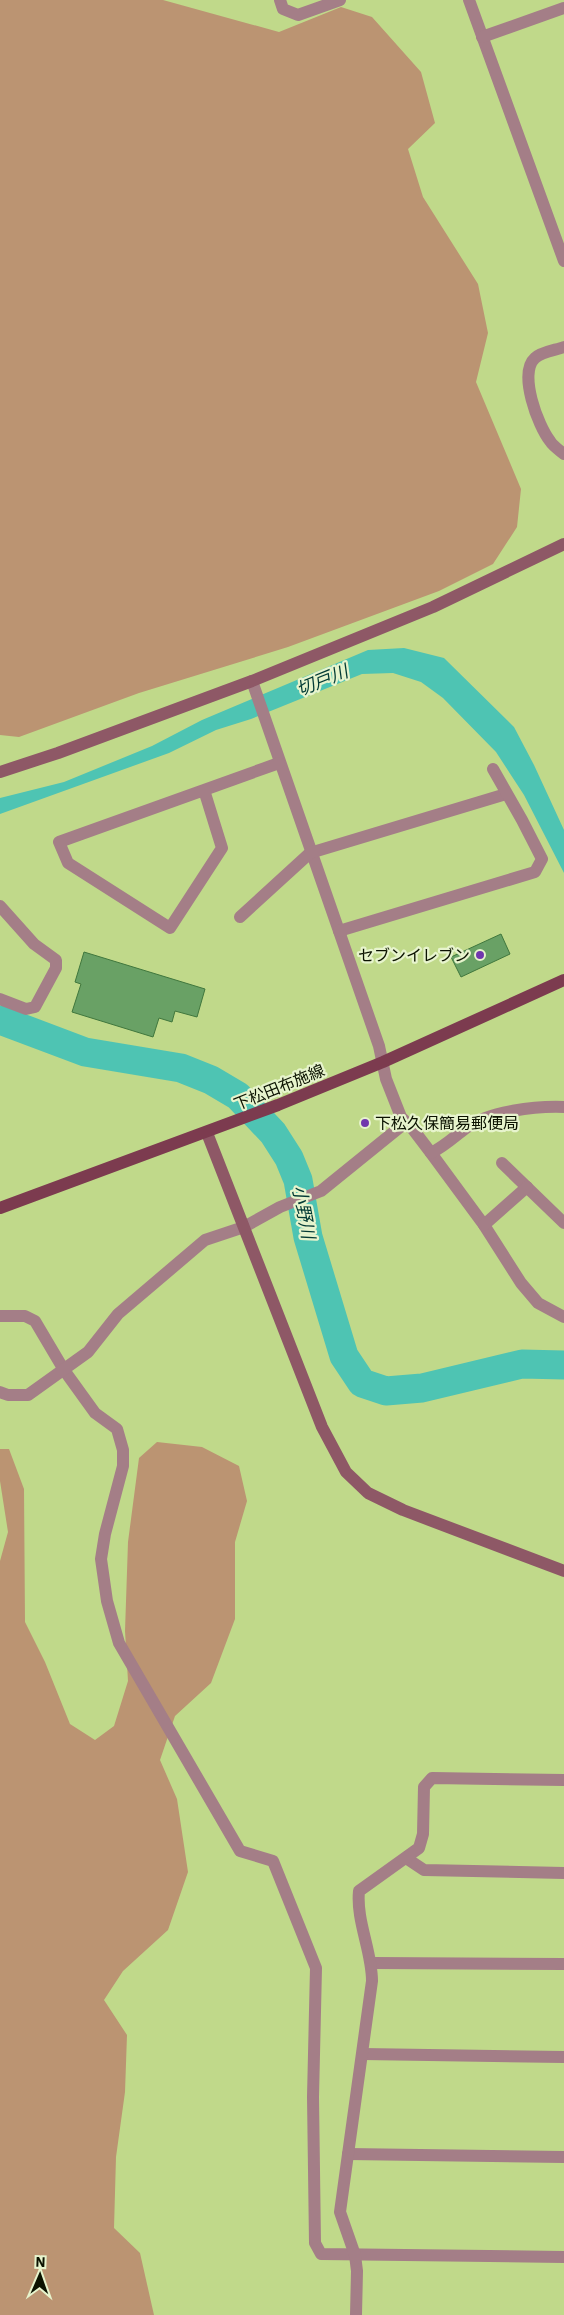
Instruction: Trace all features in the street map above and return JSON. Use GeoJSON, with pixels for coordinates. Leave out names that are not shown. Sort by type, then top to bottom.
{"type":"FeatureCollection","features":[{"type":"Feature","properties":{"kind":"main road","name":"下松田布施線"},"geometry":{"type":"LineString","coordinates":[[0,1208],[207,1133],[278,1105],[382,1062],[564,980]]}},
{"type":"Feature","properties":{"kind":"street"},"geometry":{"type":"LineString","coordinates":[[280,0],[283,9],[298,15],[340,0]]}},
{"type":"Feature","properties":{"kind":"street"},"geometry":{"type":"LineString","coordinates":[[469,0],[564,261]]}},
{"type":"Feature","properties":{"kind":"street"},"geometry":{"type":"LineString","coordinates":[[482,37],[564,8]]}},
{"type":"Feature","properties":{"kind":"street"},"geometry":{"type":"LineString","coordinates":[[564,348],[535,357],[529,367],[529,389],[536,415],[550,441],[564,454]]}},
{"type":"Feature","properties":{"kind":"street"},"geometry":{"type":"LineString","coordinates":[[0,772],[254,686],[434,607],[564,544]]}},
{"type":"Feature","properties":{"kind":"street"},"geometry":{"type":"LineString","coordinates":[[254,686],[310,853],[339,931],[386,1079],[401,1117],[432,1153],[484,1225],[521,1283],[538,1303],[564,1317]]}},
{"type":"Feature","properties":{"kind":"street"},"geometry":{"type":"LineString","coordinates":[[204,790],[222,848],[170,928],[68,863],[59,842],[279,763]]}},
{"type":"Feature","properties":{"kind":"street"},"geometry":{"type":"LineString","coordinates":[[339,931],[535,872],[542,859],[493,770]]}},
{"type":"Feature","properties":{"kind":"street"},"geometry":{"type":"LineString","coordinates":[[240,917],[310,853],[506,794]]}},
{"type":"Feature","properties":{"kind":"street"},"geometry":{"type":"LineString","coordinates":[[0,906],[34,944],[56,960],[56,968],[35,1007],[26,1009],[0,999]]}},
{"type":"Feature","properties":{"kind":"street"},"geometry":{"type":"LineString","coordinates":[[432,1153],[446,1146],[465,1128],[477,1121],[521,1109],[543,1106],[564,1107]]}},
{"type":"Feature","properties":{"kind":"street"},"geometry":{"type":"LineString","coordinates":[[0,1392],[8,1395],[28,1395],[88,1352],[118,1314],[205,1240],[244,1227],[280,1207],[320,1191],[405,1123]]}},
{"type":"Feature","properties":{"kind":"street"},"geometry":{"type":"LineString","coordinates":[[207,1133],[322,1427],[346,1472],[368,1493],[403,1510],[564,1571]]}},
{"type":"Feature","properties":{"kind":"street"},"geometry":{"type":"LineString","coordinates":[[502,1163],[564,1223]]}},
{"type":"Feature","properties":{"kind":"street"},"geometry":{"type":"LineString","coordinates":[[484,1225],[527,1187]]}},
{"type":"Feature","properties":{"kind":"street"},"geometry":{"type":"LineString","coordinates":[[0,1316],[24,1316],[35,1321],[64,1370],[95,1413],[116,1429],[123,1450],[123,1466],[105,1534],[101,1559],[107,1601],[119,1643],[240,1851],[273,1861],[316,1968],[313,2096],[316,2243],[321,2254],[564,2257]]}},
{"type":"Feature","properties":{"kind":"street"},"geometry":{"type":"LineString","coordinates":[[356,2315],[357,2271],[355,2255],[340,2212],[372,1981],[372,1963],[358,1903],[359,1891],[419,1848],[422,1834],[424,1786],[432,1778],[564,1780]]}},
{"type":"Feature","properties":{"kind":"street"},"geometry":{"type":"LineString","coordinates":[[406,1858],[424,1870],[564,1873]]}},
{"type":"Feature","properties":{"kind":"street"},"geometry":{"type":"LineString","coordinates":[[372,1963],[564,1964]]}},
{"type":"Feature","properties":{"kind":"street"},"geometry":{"type":"LineString","coordinates":[[363,2054],[564,2057]]}},
{"type":"Feature","properties":{"kind":"street"},"geometry":{"type":"LineString","coordinates":[[348,2154],[564,2157]]}},
{"type":"Feature","properties":{"kind":"shaded area"},"geometry":{"type":"Polygon","coordinates":[[[0,0],[163,0],[279,32],[341,7],[372,17],[421,72],[435,123],[408,149],[423,197],[478,284],[488,333],[476,382],[521,489],[517,527],[493,564],[439,591],[288,647],[139,693],[19,737],[0,735],[0,0]]]}},
{"type":"Feature","properties":{"kind":"shaded area"},"geometry":{"type":"Polygon","coordinates":[[[157,1442],[202,1447],[239,1466],[247,1501],[235,1542],[235,1619],[211,1683],[175,1716],[160,1760],[177,1799],[188,1872],[168,1930],[123,1971],[104,2000],[127,2035],[125,2092],[116,2157],[114,2228],[140,2253],[154,2315],[0,2315],[0,1561],[8,1532],[0,1481],[0,1449],[9,1449],[24,1489],[25,1622],[45,1662],[70,1724],[95,1740],[114,1726],[128,1681],[125,1631],[128,1542],[139,1458],[157,1442]]]}},
{"type":"Feature","properties":{"kind":"water","name":"切戸川"},"geometry":{"type":"Polygon","coordinates":[[[404,648],[444,658],[514,727],[564,830],[564,873],[524,795],[496,752],[443,698],[421,682],[393,673],[362,674],[251,719],[216,730],[169,753],[0,814],[0,798],[64,782],[152,746],[202,720],[368,650],[404,648]]]}},
{"type":"Feature","properties":{"kind":"building"},"geometry":{"type":"Polygon","coordinates":[[[501,934],[510,954],[461,977],[451,957],[501,934]]]}},
{"type":"Feature","properties":{"kind":"building"},"geometry":{"type":"Polygon","coordinates":[[[84,952],[205,989],[197,1017],[175,1011],[172,1022],[159,1018],[153,1037],[72,1012],[81,984],[75,982],[84,952]]]}},
{"type":"Feature","properties":{"kind":"waterway","name":"小野川"},"geometry":{"type":"LineString","coordinates":[[0,1020],[85,1052],[181,1068],[211,1080],[238,1096],[273,1133],[289,1158],[298,1180],[308,1237],[344,1356],[362,1383],[386,1391],[422,1388],[522,1364],[564,1365]]}},
{"type":"Feature","properties":{"kind":"place","name":"セブンイレブン"},"geometry":{"type":"Point","coordinates":[480,955]}},
{"type":"Feature","properties":{"kind":"place","name":"下松久保簡易郵便局"},"geometry":{"type":"Point","coordinates":[365,1123]}}]}
